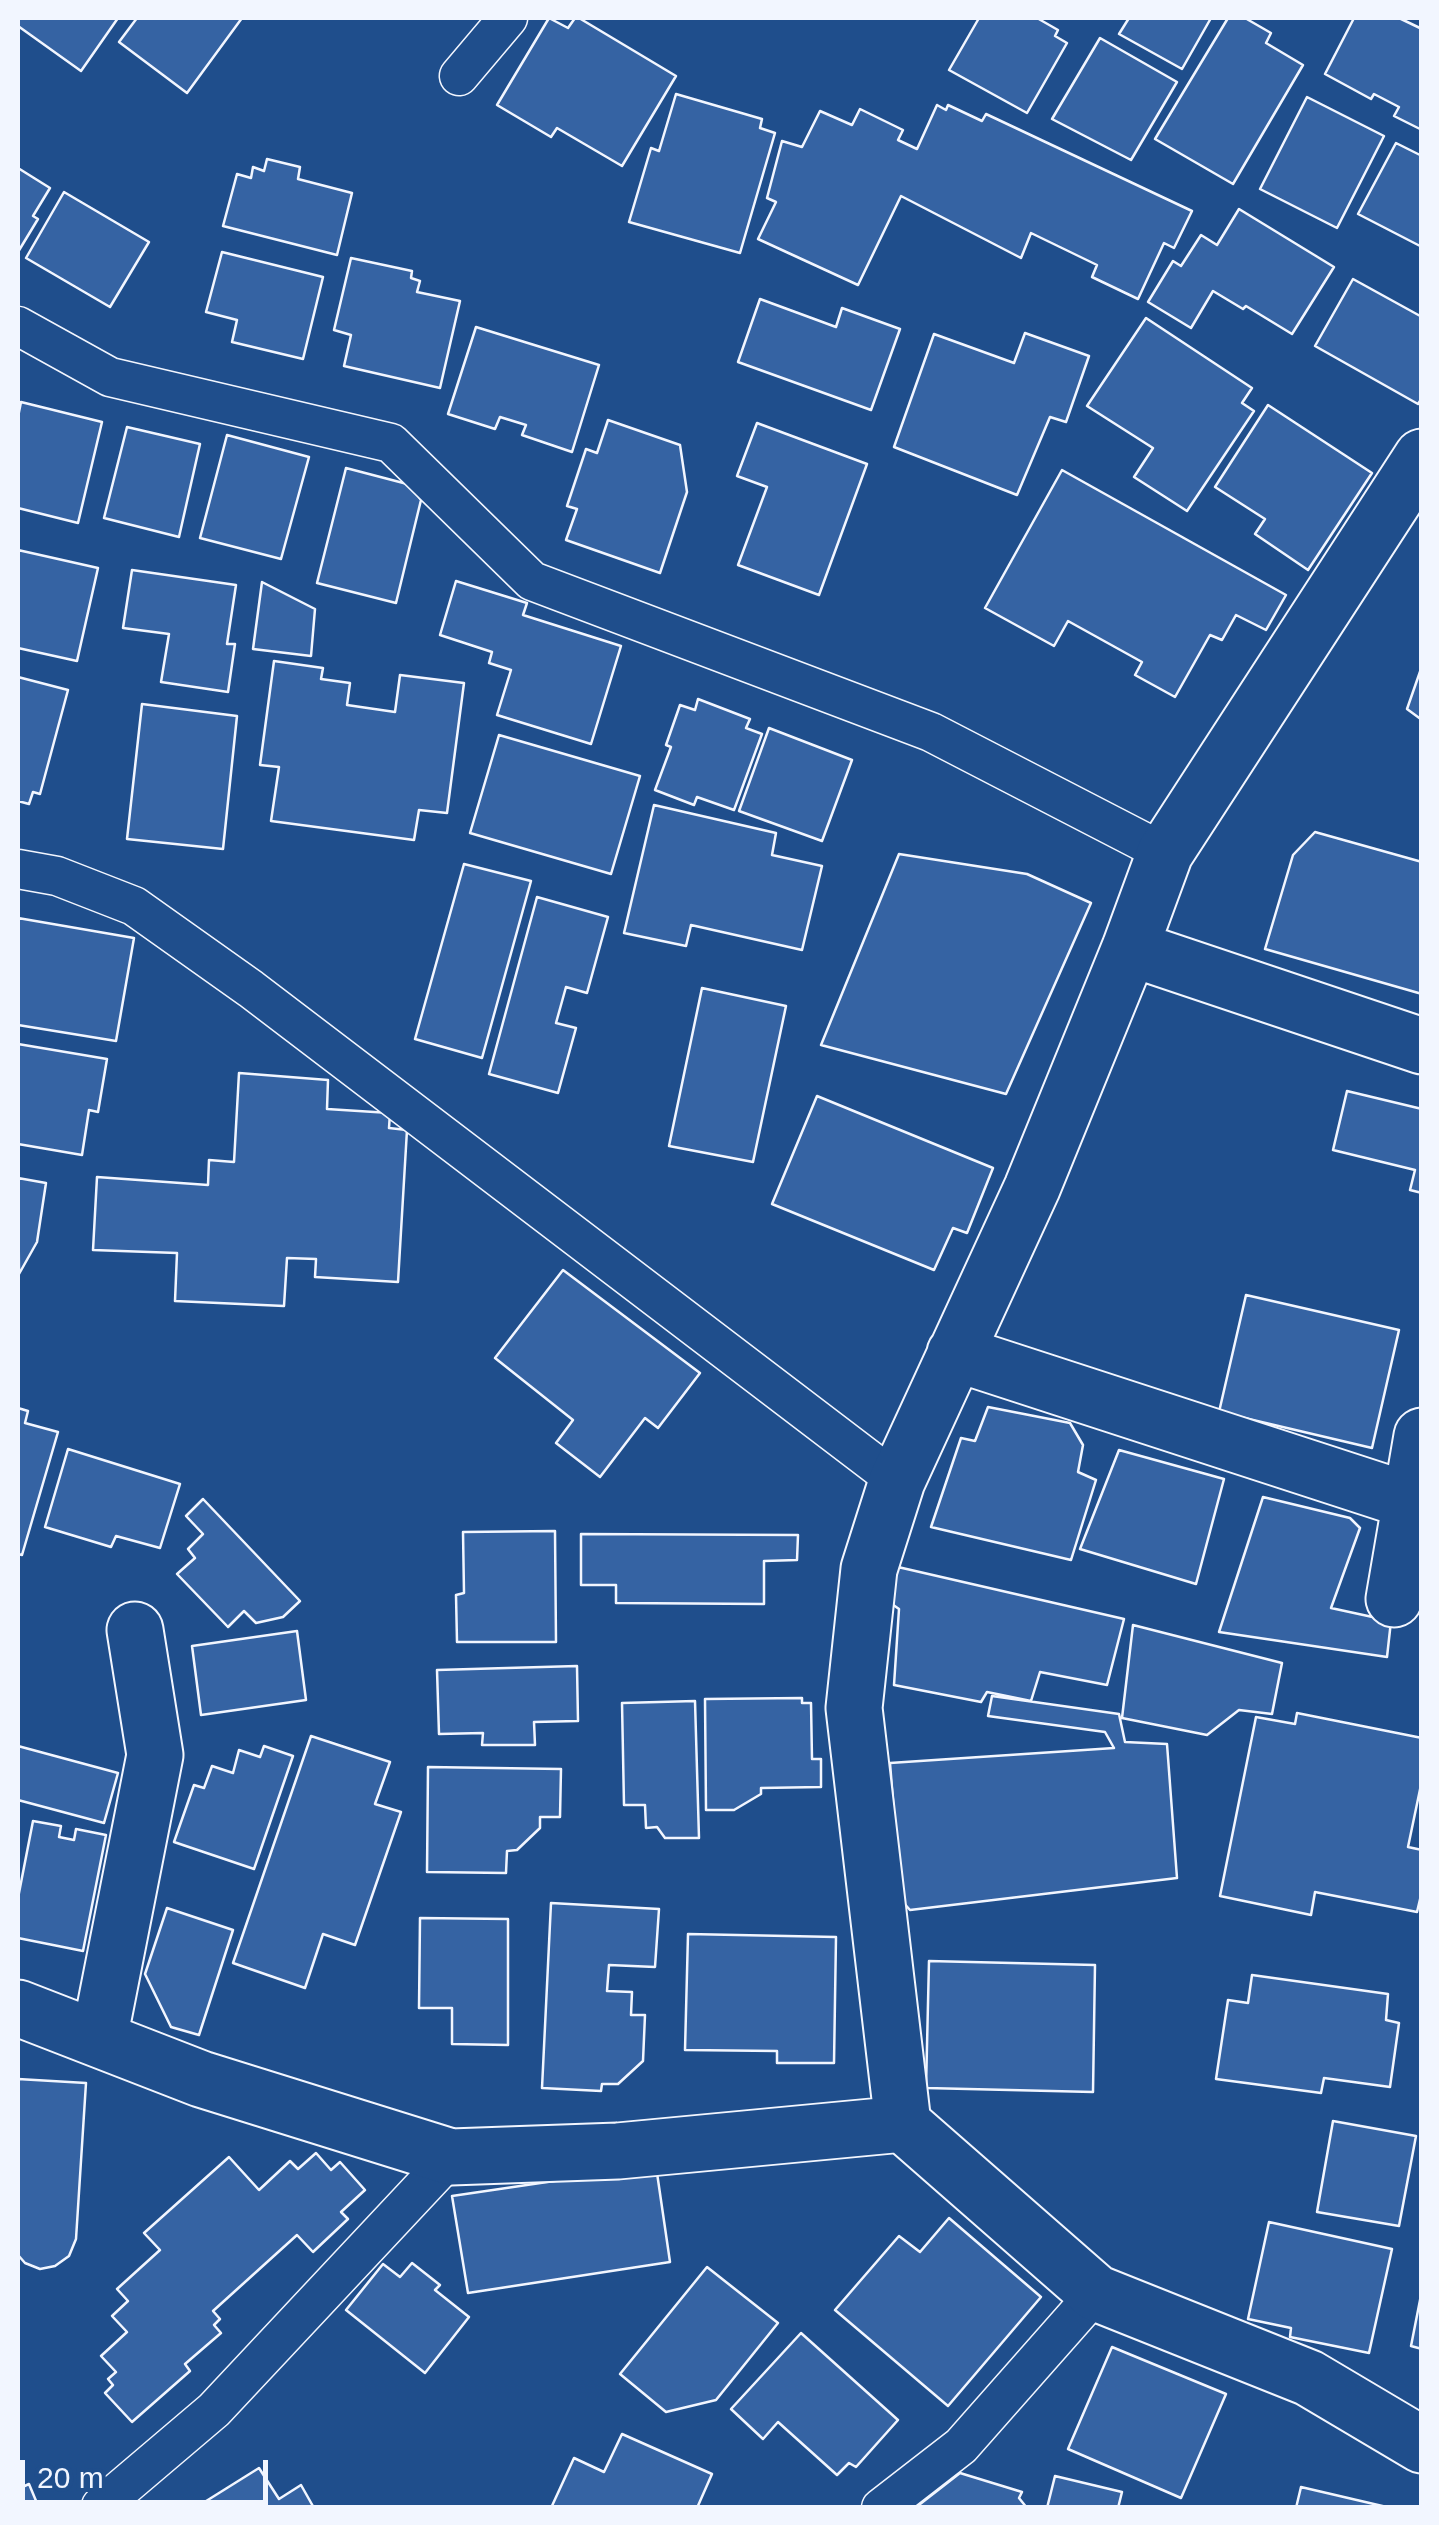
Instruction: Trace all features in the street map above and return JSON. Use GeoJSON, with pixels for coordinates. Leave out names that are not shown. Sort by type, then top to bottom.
{"type":"FeatureCollection","features":[{"type":"Feature","properties":{"kind":"street"},"geometry":{"type":"LineString","coordinates":[[1415,479],[1165,853],[1032,1188],[897,1482],[869,1568],[854,1708],[902,2124],[1096,2293],[1309,2378],[1422,2445]]}},
{"type":"Feature","properties":{"kind":"street"},"geometry":{"type":"LineString","coordinates":[[1130,948],[1422,1046]]}},
{"type":"Feature","properties":{"kind":"street"},"geometry":{"type":"LineString","coordinates":[[955,1353],[1413,1502]]}},
{"type":"Feature","properties":{"kind":"street"},"geometry":{"type":"LineString","coordinates":[[1394,1599],[1422,1436]]}},
{"type":"Feature","properties":{"kind":"street"},"geometry":{"type":"LineString","coordinates":[[99,2039],[154,1754],[135,1630]]}},
{"type":"Feature","properties":{"kind":"street"},"geometry":{"type":"LineString","coordinates":[[18,2008],[201,2079],[451,2157],[618,2152],[902,2124]]}},
{"type":"Feature","properties":{"kind":"lane"},"geometry":{"type":"LineString","coordinates":[[459,76],[508,18]]}},
{"type":"Feature","properties":{"kind":"lane"},"geometry":{"type":"LineString","coordinates":[[18,326],[110,378],[391,443],[532,581],[931,732],[1165,853]]}},
{"type":"Feature","properties":{"kind":"lane"},"geometry":{"type":"LineString","coordinates":[[18,869],[57,876],[134,906],[250,989],[897,1482]]}},
{"type":"Feature","properties":{"kind":"lane"},"geometry":{"type":"LineString","coordinates":[[102,2506],[214,2410],[451,2157]]}},
{"type":"Feature","properties":{"kind":"lane"},"geometry":{"type":"LineString","coordinates":[[882,2508],[960,2446],[1096,2293]]}},
{"type":"Feature","properties":{"kind":"building"},"geometry":{"type":"Polygon","coordinates":[[[18,18],[118,18],[81,71],[18,26],[18,18]]]}},
{"type":"Feature","properties":{"kind":"building"},"geometry":{"type":"Polygon","coordinates":[[[137,18],[242,18],[187,93],[119,42],[137,18]]]}},
{"type":"Feature","properties":{"kind":"building"},"geometry":{"type":"Polygon","coordinates":[[[549,18],[568,28],[579,18],[676,76],[622,166],[557,128],[551,137],[497,105],[549,18]]]}},
{"type":"Feature","properties":{"kind":"building"},"geometry":{"type":"Polygon","coordinates":[[[979,18],[1037,18],[1058,30],[1055,36],[1067,43],[1027,113],[949,70],[979,18]]]}},
{"type":"Feature","properties":{"kind":"building"},"geometry":{"type":"Polygon","coordinates":[[[1129,18],[1211,18],[1182,69],[1119,34],[1129,18]]]}},
{"type":"Feature","properties":{"kind":"building"},"geometry":{"type":"Polygon","coordinates":[[[1228,18],[1245,18],[1271,33],[1266,43],[1303,65],[1233,184],[1155,139],[1228,18]]]}},
{"type":"Feature","properties":{"kind":"building"},"geometry":{"type":"Polygon","coordinates":[[[1354,18],[1399,18],[1422,29],[1422,130],[1394,116],[1399,107],[1374,94],[1371,99],[1325,74],[1354,18]]]}},
{"type":"Feature","properties":{"kind":"building"},"geometry":{"type":"Polygon","coordinates":[[[1100,38],[1177,82],[1131,160],[1052,119],[1100,38]]]}},
{"type":"Feature","properties":{"kind":"building"},"geometry":{"type":"Polygon","coordinates":[[[676,94],[762,119],[760,128],[775,133],[740,253],[629,222],[651,148],[659,151],[676,94]]]}},
{"type":"Feature","properties":{"kind":"building"},"geometry":{"type":"Polygon","coordinates":[[[1307,97],[1384,136],[1337,228],[1260,189],[1307,97]]]}},
{"type":"Feature","properties":{"kind":"building"},"geometry":{"type":"Polygon","coordinates":[[[937,105],[946,110],[948,105],[982,121],[986,114],[1192,211],[1174,248],[1164,243],[1138,299],[1092,277],[1097,265],[1031,233],[1021,258],[901,196],[858,285],[758,239],[776,202],[767,198],[782,141],[802,147],[820,111],[852,125],[860,109],[903,130],[898,140],[917,149],[937,105]]]}},
{"type":"Feature","properties":{"kind":"building"},"geometry":{"type":"Polygon","coordinates":[[[1396,143],[1422,156],[1422,247],[1358,214],[1396,143]]]}},
{"type":"Feature","properties":{"kind":"building"},"geometry":{"type":"Polygon","coordinates":[[[267,159],[300,167],[298,179],[352,193],[337,255],[223,226],[237,174],[251,178],[253,167],[264,171],[267,159]]]}},
{"type":"Feature","properties":{"kind":"building"},"geometry":{"type":"Polygon","coordinates":[[[18,168],[50,188],[33,216],[38,219],[18,252],[18,168]]]}},
{"type":"Feature","properties":{"kind":"building"},"geometry":{"type":"Polygon","coordinates":[[[64,192],[149,242],[110,307],[26,258],[64,192]]]}},
{"type":"Feature","properties":{"kind":"building"},"geometry":{"type":"Polygon","coordinates":[[[1239,209],[1334,267],[1292,334],[1213,291],[1191,328],[1148,302],[1173,261],[1181,266],[1201,235],[1217,245],[1239,209]]]}},
{"type":"Feature","properties":{"kind":"building"},"geometry":{"type":"Polygon","coordinates":[[[222,252],[323,277],[303,359],[232,342],[237,320],[206,312],[222,252]]]}},
{"type":"Feature","properties":{"kind":"building"},"geometry":{"type":"Polygon","coordinates":[[[351,258],[412,271],[411,278],[420,281],[417,292],[460,301],[440,388],[344,366],[351,335],[334,330],[351,258]]]}},
{"type":"Feature","properties":{"kind":"building"},"geometry":{"type":"Polygon","coordinates":[[[1353,279],[1422,317],[1422,398],[1418,404],[1315,346],[1353,279]]]}},
{"type":"Feature","properties":{"kind":"building"},"geometry":{"type":"Polygon","coordinates":[[[760,299],[836,327],[842,308],[900,329],[871,410],[738,362],[760,299]]]}},
{"type":"Feature","properties":{"kind":"building"},"geometry":{"type":"Polygon","coordinates":[[[1146,318],[1252,388],[1242,403],[1254,411],[1187,511],[1134,477],[1153,448],[1087,406],[1146,318]]]}},
{"type":"Feature","properties":{"kind":"building"},"geometry":{"type":"Polygon","coordinates":[[[476,327],[599,365],[572,452],[522,435],[526,425],[500,417],[495,429],[448,414],[476,327]]]}},
{"type":"Feature","properties":{"kind":"building"},"geometry":{"type":"Polygon","coordinates":[[[1025,333],[1089,356],[1066,422],[1050,417],[1017,495],[894,447],[934,334],[1014,363],[1025,333]]]}},
{"type":"Feature","properties":{"kind":"building"},"geometry":{"type":"Polygon","coordinates":[[[21,402],[102,422],[78,523],[18,508],[21,402]]]}},
{"type":"Feature","properties":{"kind":"building"},"geometry":{"type":"Polygon","coordinates":[[[1268,405],[1372,473],[1308,570],[1255,534],[1265,519],[1215,487],[1268,405]]]}},
{"type":"Feature","properties":{"kind":"building"},"geometry":{"type":"Polygon","coordinates":[[[608,420],[680,445],[687,492],[660,573],[566,540],[577,509],[567,506],[586,449],[597,453],[608,420]]]}},
{"type":"Feature","properties":{"kind":"building"},"geometry":{"type":"Polygon","coordinates":[[[757,423],[867,464],[819,595],[738,565],[767,487],[737,476],[757,423]]]}},
{"type":"Feature","properties":{"kind":"building"},"geometry":{"type":"Polygon","coordinates":[[[127,427],[200,444],[179,537],[104,518],[127,427]]]}},
{"type":"Feature","properties":{"kind":"building"},"geometry":{"type":"Polygon","coordinates":[[[227,435],[309,457],[281,559],[200,538],[227,435]]]}},
{"type":"Feature","properties":{"kind":"building"},"geometry":{"type":"Polygon","coordinates":[[[346,468],[411,485],[421,500],[396,603],[317,583],[346,468]]]}},
{"type":"Feature","properties":{"kind":"building"},"geometry":{"type":"Polygon","coordinates":[[[1062,470],[1286,595],[1266,630],[1236,615],[1222,640],[1210,635],[1175,697],[1135,675],[1142,662],[1068,621],[1054,646],[985,608],[1062,470]]]}},
{"type":"Feature","properties":{"kind":"building"},"geometry":{"type":"Polygon","coordinates":[[[18,550],[98,568],[77,661],[18,648],[18,550]]]}},
{"type":"Feature","properties":{"kind":"building"},"geometry":{"type":"Polygon","coordinates":[[[132,570],[236,585],[227,644],[235,644],[228,692],[161,682],[169,634],[123,628],[132,570]]]}},
{"type":"Feature","properties":{"kind":"building"},"geometry":{"type":"Polygon","coordinates":[[[456,581],[527,603],[523,615],[621,646],[591,744],[497,715],[511,670],[489,663],[492,652],[440,635],[456,581]]]}},
{"type":"Feature","properties":{"kind":"building"},"geometry":{"type":"Polygon","coordinates":[[[262,582],[315,609],[311,656],[253,649],[262,582]]]}},
{"type":"Feature","properties":{"kind":"building"},"geometry":{"type":"Polygon","coordinates":[[[274,661],[323,668],[321,679],[350,683],[347,705],[395,712],[400,675],[464,683],[447,813],[419,810],[414,840],[271,821],[279,767],[260,765],[274,661]]]}},
{"type":"Feature","properties":{"kind":"building"},"geometry":{"type":"Polygon","coordinates":[[[1422,666],[1422,720],[1407,709],[1422,666]]]}},
{"type":"Feature","properties":{"kind":"building"},"geometry":{"type":"Polygon","coordinates":[[[18,677],[68,690],[40,794],[33,792],[29,804],[18,801],[18,677]]]}},
{"type":"Feature","properties":{"kind":"building"},"geometry":{"type":"Polygon","coordinates":[[[698,699],[750,719],[746,728],[762,734],[734,810],[697,797],[694,805],[655,790],[671,747],[666,745],[680,705],[695,710],[698,699]]]}},
{"type":"Feature","properties":{"kind":"building"},"geometry":{"type":"Polygon","coordinates":[[[142,704],[237,716],[223,849],[127,839],[142,704]]]}},
{"type":"Feature","properties":{"kind":"building"},"geometry":{"type":"Polygon","coordinates":[[[769,728],[852,760],[822,841],[739,811],[769,728]]]}},
{"type":"Feature","properties":{"kind":"building"},"geometry":{"type":"Polygon","coordinates":[[[499,735],[640,776],[611,874],[470,833],[499,735]]]}},
{"type":"Feature","properties":{"kind":"building"},"geometry":{"type":"Polygon","coordinates":[[[654,805],[776,833],[772,855],[822,866],[802,950],[691,925],[686,946],[624,933],[654,805]]]}},
{"type":"Feature","properties":{"kind":"building"},"geometry":{"type":"Polygon","coordinates":[[[1315,832],[1422,862],[1422,994],[1265,949],[1293,855],[1315,832]]]}},
{"type":"Feature","properties":{"kind":"building"},"geometry":{"type":"Polygon","coordinates":[[[899,854],[1027,874],[1091,903],[1006,1094],[821,1045],[899,854]]]}},
{"type":"Feature","properties":{"kind":"building"},"geometry":{"type":"Polygon","coordinates":[[[464,864],[531,881],[482,1058],[415,1039],[464,864]]]}},
{"type":"Feature","properties":{"kind":"building"},"geometry":{"type":"Polygon","coordinates":[[[537,897],[608,917],[587,993],[566,987],[556,1023],[576,1028],[558,1093],[489,1074],[537,897]]]}},
{"type":"Feature","properties":{"kind":"building"},"geometry":{"type":"Polygon","coordinates":[[[18,918],[134,938],[116,1041],[18,1025],[18,918]]]}},
{"type":"Feature","properties":{"kind":"building"},"geometry":{"type":"Polygon","coordinates":[[[702,988],[786,1006],[753,1162],[669,1146],[702,988]]]}},
{"type":"Feature","properties":{"kind":"building"},"geometry":{"type":"Polygon","coordinates":[[[18,1044],[107,1059],[98,1112],[89,1110],[82,1155],[18,1144],[18,1044]]]}},
{"type":"Feature","properties":{"kind":"building"},"geometry":{"type":"Polygon","coordinates":[[[239,1073],[328,1080],[327,1109],[390,1113],[389,1128],[407,1130],[398,1282],[315,1277],[316,1259],[287,1258],[284,1306],[175,1301],[177,1253],[93,1250],[97,1177],[208,1185],[209,1160],[234,1162],[239,1073]]]}},
{"type":"Feature","properties":{"kind":"building"},"geometry":{"type":"Polygon","coordinates":[[[1347,1091],[1422,1109],[1422,1193],[1410,1190],[1415,1170],[1333,1150],[1347,1091]]]}},
{"type":"Feature","properties":{"kind":"building"},"geometry":{"type":"Polygon","coordinates":[[[817,1096],[993,1168],[967,1233],[953,1228],[934,1270],[772,1204],[817,1096]]]}},
{"type":"Feature","properties":{"kind":"building"},"geometry":{"type":"Polygon","coordinates":[[[18,1178],[46,1183],[37,1242],[19,1274],[18,1178]]]}},
{"type":"Feature","properties":{"kind":"building"},"geometry":{"type":"Polygon","coordinates":[[[563,1270],[700,1373],[658,1428],[645,1418],[600,1477],[556,1443],[573,1420],[495,1358],[563,1270]]]}},
{"type":"Feature","properties":{"kind":"building"},"geometry":{"type":"Polygon","coordinates":[[[1246,1295],[1399,1330],[1372,1448],[1219,1412],[1246,1295]]]}},
{"type":"Feature","properties":{"kind":"building"},"geometry":{"type":"Polygon","coordinates":[[[988,1407],[1070,1423],[1083,1445],[1078,1472],[1096,1480],[1071,1560],[931,1527],[961,1438],[975,1441],[988,1407]]]}},
{"type":"Feature","properties":{"kind":"building"},"geometry":{"type":"Polygon","coordinates":[[[18,1408],[28,1411],[25,1423],[58,1432],[22,1555],[18,1554],[18,1408]]]}},
{"type":"Feature","properties":{"kind":"building"},"geometry":{"type":"Polygon","coordinates":[[[68,1449],[180,1484],[160,1548],[116,1536],[111,1547],[45,1527],[68,1449]]]}},
{"type":"Feature","properties":{"kind":"building"},"geometry":{"type":"Polygon","coordinates":[[[1119,1450],[1224,1479],[1196,1584],[1080,1549],[1119,1450]]]}},
{"type":"Feature","properties":{"kind":"building"},"geometry":{"type":"Polygon","coordinates":[[[1263,1497],[1350,1518],[1360,1528],[1331,1608],[1391,1621],[1387,1657],[1219,1632],[1263,1497]]]}},
{"type":"Feature","properties":{"kind":"building"},"geometry":{"type":"Polygon","coordinates":[[[203,1499],[300,1601],[283,1617],[256,1623],[244,1611],[228,1627],[177,1574],[195,1558],[188,1549],[203,1534],[186,1516],[203,1499]]]}},
{"type":"Feature","properties":{"kind":"building"},"geometry":{"type":"Polygon","coordinates":[[[555,1531],[556,1642],[457,1642],[456,1595],[464,1593],[463,1532],[555,1531]]]}},
{"type":"Feature","properties":{"kind":"building"},"geometry":{"type":"Polygon","coordinates":[[[581,1534],[798,1535],[797,1560],[764,1561],[764,1604],[616,1603],[616,1585],[581,1585],[581,1534]]]}},
{"type":"Feature","properties":{"kind":"building"},"geometry":{"type":"Polygon","coordinates":[[[898,1567],[1124,1619],[1107,1685],[1040,1672],[1031,1701],[987,1692],[981,1702],[894,1685],[899,1609],[889,1602],[898,1567]]]}},
{"type":"Feature","properties":{"kind":"building"},"geometry":{"type":"Polygon","coordinates":[[[1133,1625],[1282,1663],[1272,1714],[1239,1710],[1207,1735],[1122,1718],[1133,1625]]]}},
{"type":"Feature","properties":{"kind":"building"},"geometry":{"type":"Polygon","coordinates":[[[297,1631],[306,1700],[201,1715],[192,1646],[297,1631]]]}},
{"type":"Feature","properties":{"kind":"building"},"geometry":{"type":"Polygon","coordinates":[[[577,1666],[578,1721],[534,1722],[535,1745],[482,1745],[483,1733],[439,1734],[437,1670],[577,1666]]]}},
{"type":"Feature","properties":{"kind":"building"},"geometry":{"type":"Polygon","coordinates":[[[992,1696],[1119,1714],[1125,1742],[1167,1744],[1177,1878],[910,1910],[901,1900],[890,1763],[1114,1748],[1105,1732],[988,1716],[992,1696]]]}},
{"type":"Feature","properties":{"kind":"building"},"geometry":{"type":"Polygon","coordinates":[[[802,1698],[802,1703],[811,1703],[812,1759],[821,1759],[821,1787],[761,1788],[761,1794],[734,1810],[706,1810],[705,1699],[802,1698]]]}},
{"type":"Feature","properties":{"kind":"building"},"geometry":{"type":"Polygon","coordinates":[[[695,1701],[699,1838],[665,1838],[657,1827],[646,1828],[645,1805],[624,1805],[622,1703],[695,1701]]]}},
{"type":"Feature","properties":{"kind":"building"},"geometry":{"type":"Polygon","coordinates":[[[1297,1713],[1422,1738],[1422,1780],[1408,1847],[1422,1850],[1422,1891],[1417,1912],[1315,1892],[1311,1915],[1220,1896],[1256,1717],[1295,1724],[1297,1713]]]}},
{"type":"Feature","properties":{"kind":"building"},"geometry":{"type":"Polygon","coordinates":[[[311,1736],[390,1762],[375,1804],[401,1812],[355,1945],[323,1934],[305,1988],[233,1963],[311,1736]]]}},
{"type":"Feature","properties":{"kind":"building"},"geometry":{"type":"Polygon","coordinates":[[[18,1746],[118,1773],[104,1823],[18,1800],[18,1746]]]}},
{"type":"Feature","properties":{"kind":"building"},"geometry":{"type":"Polygon","coordinates":[[[264,1746],[293,1756],[254,1869],[174,1842],[194,1785],[204,1788],[212,1766],[233,1773],[239,1750],[260,1757],[264,1746]]]}},
{"type":"Feature","properties":{"kind":"building"},"geometry":{"type":"Polygon","coordinates":[[[428,1767],[561,1769],[560,1817],[540,1817],[540,1828],[517,1850],[507,1851],[506,1873],[427,1872],[428,1767]]]}},
{"type":"Feature","properties":{"kind":"building"},"geometry":{"type":"Polygon","coordinates":[[[33,1821],[61,1826],[59,1837],[74,1840],[76,1829],[106,1835],[83,1951],[18,1938],[18,1898],[33,1821]]]}},
{"type":"Feature","properties":{"kind":"building"},"geometry":{"type":"Polygon","coordinates":[[[551,1903],[659,1909],[655,1967],[609,1965],[607,1991],[632,1992],[631,2015],[645,2015],[643,2061],[618,2084],[602,2084],[601,2091],[542,2088],[551,1903]]]}},
{"type":"Feature","properties":{"kind":"building"},"geometry":{"type":"Polygon","coordinates":[[[167,1908],[233,1930],[199,2035],[171,2027],[145,1974],[167,1908]]]}},
{"type":"Feature","properties":{"kind":"building"},"geometry":{"type":"Polygon","coordinates":[[[420,1918],[508,1919],[508,2045],[452,2044],[452,2008],[419,2008],[420,1918]]]}},
{"type":"Feature","properties":{"kind":"building"},"geometry":{"type":"Polygon","coordinates":[[[688,1934],[836,1937],[834,2063],[777,2063],[777,2051],[685,2050],[688,1934]]]}},
{"type":"Feature","properties":{"kind":"building"},"geometry":{"type":"Polygon","coordinates":[[[929,1961],[1095,1965],[1093,2092],[926,2088],[929,1961]]]}},
{"type":"Feature","properties":{"kind":"building"},"geometry":{"type":"Polygon","coordinates":[[[1252,1975],[1388,1994],[1386,2020],[1399,2023],[1390,2087],[1324,2078],[1321,2093],[1216,2079],[1228,2000],[1248,2003],[1252,1975]]]}},
{"type":"Feature","properties":{"kind":"building"},"geometry":{"type":"Polygon","coordinates":[[[18,2079],[86,2083],[76,2239],[69,2256],[55,2266],[40,2269],[18,2255],[18,2079]]]}},
{"type":"Feature","properties":{"kind":"building"},"geometry":{"type":"Polygon","coordinates":[[[1333,2121],[1416,2136],[1399,2226],[1317,2212],[1333,2121]]]}},
{"type":"Feature","properties":{"kind":"building"},"geometry":{"type":"Polygon","coordinates":[[[316,2153],[331,2170],[340,2162],[365,2190],[341,2212],[348,2219],[313,2252],[297,2235],[213,2311],[220,2319],[214,2325],[221,2333],[185,2364],[190,2371],[132,2422],[105,2393],[113,2385],[108,2379],[116,2372],[101,2356],[127,2332],[112,2316],[128,2301],[117,2289],[160,2250],[144,2233],[229,2157],[259,2190],[290,2161],[298,2169],[316,2153]]]}},
{"type":"Feature","properties":{"kind":"building"},"geometry":{"type":"Polygon","coordinates":[[[656,2166],[670,2262],[468,2293],[452,2196],[656,2166]]]}},
{"type":"Feature","properties":{"kind":"building"},"geometry":{"type":"Polygon","coordinates":[[[949,2218],[1041,2297],[948,2406],[835,2310],[899,2236],[920,2252],[949,2218]]]}},
{"type":"Feature","properties":{"kind":"building"},"geometry":{"type":"Polygon","coordinates":[[[1269,2222],[1392,2249],[1369,2353],[1290,2337],[1291,2328],[1248,2319],[1269,2222]]]}},
{"type":"Feature","properties":{"kind":"building"},"geometry":{"type":"Polygon","coordinates":[[[412,2263],[440,2285],[435,2290],[469,2317],[425,2373],[346,2310],[383,2264],[400,2277],[412,2263]]]}},
{"type":"Feature","properties":{"kind":"building"},"geometry":{"type":"Polygon","coordinates":[[[707,2267],[778,2323],[716,2400],[666,2412],[620,2374],[707,2267]]]}},
{"type":"Feature","properties":{"kind":"building"},"geometry":{"type":"Polygon","coordinates":[[[1422,2290],[1422,2349],[1411,2346],[1422,2290]]]}},
{"type":"Feature","properties":{"kind":"building"},"geometry":{"type":"Polygon","coordinates":[[[801,2333],[898,2420],[856,2467],[849,2463],[837,2475],[778,2422],[763,2439],[731,2409],[801,2333]]]}},
{"type":"Feature","properties":{"kind":"building"},"geometry":{"type":"Polygon","coordinates":[[[1112,2347],[1226,2394],[1181,2498],[1068,2449],[1112,2347]]]}},
{"type":"Feature","properties":{"kind":"building"},"geometry":{"type":"Polygon","coordinates":[[[622,2434],[712,2474],[697,2508],[551,2508],[574,2458],[604,2472],[622,2434]]]}},
{"type":"Feature","properties":{"kind":"building"},"geometry":{"type":"Polygon","coordinates":[[[259,2468],[279,2499],[301,2485],[314,2508],[195,2508],[259,2468]]]}},
{"type":"Feature","properties":{"kind":"building"},"geometry":{"type":"Polygon","coordinates":[[[960,2473],[1022,2492],[1019,2498],[1027,2508],[915,2508],[960,2473]]]}},
{"type":"Feature","properties":{"kind":"building"},"geometry":{"type":"Polygon","coordinates":[[[1055,2476],[1122,2492],[1118,2508],[1047,2508],[1055,2476]]]}},
{"type":"Feature","properties":{"kind":"building"},"geometry":{"type":"Polygon","coordinates":[[[29,2484],[39,2508],[18,2508],[18,2489],[29,2484]]]}},
{"type":"Feature","properties":{"kind":"building"},"geometry":{"type":"Polygon","coordinates":[[[1301,2487],[1391,2508],[1296,2508],[1301,2487]]]}}]}
